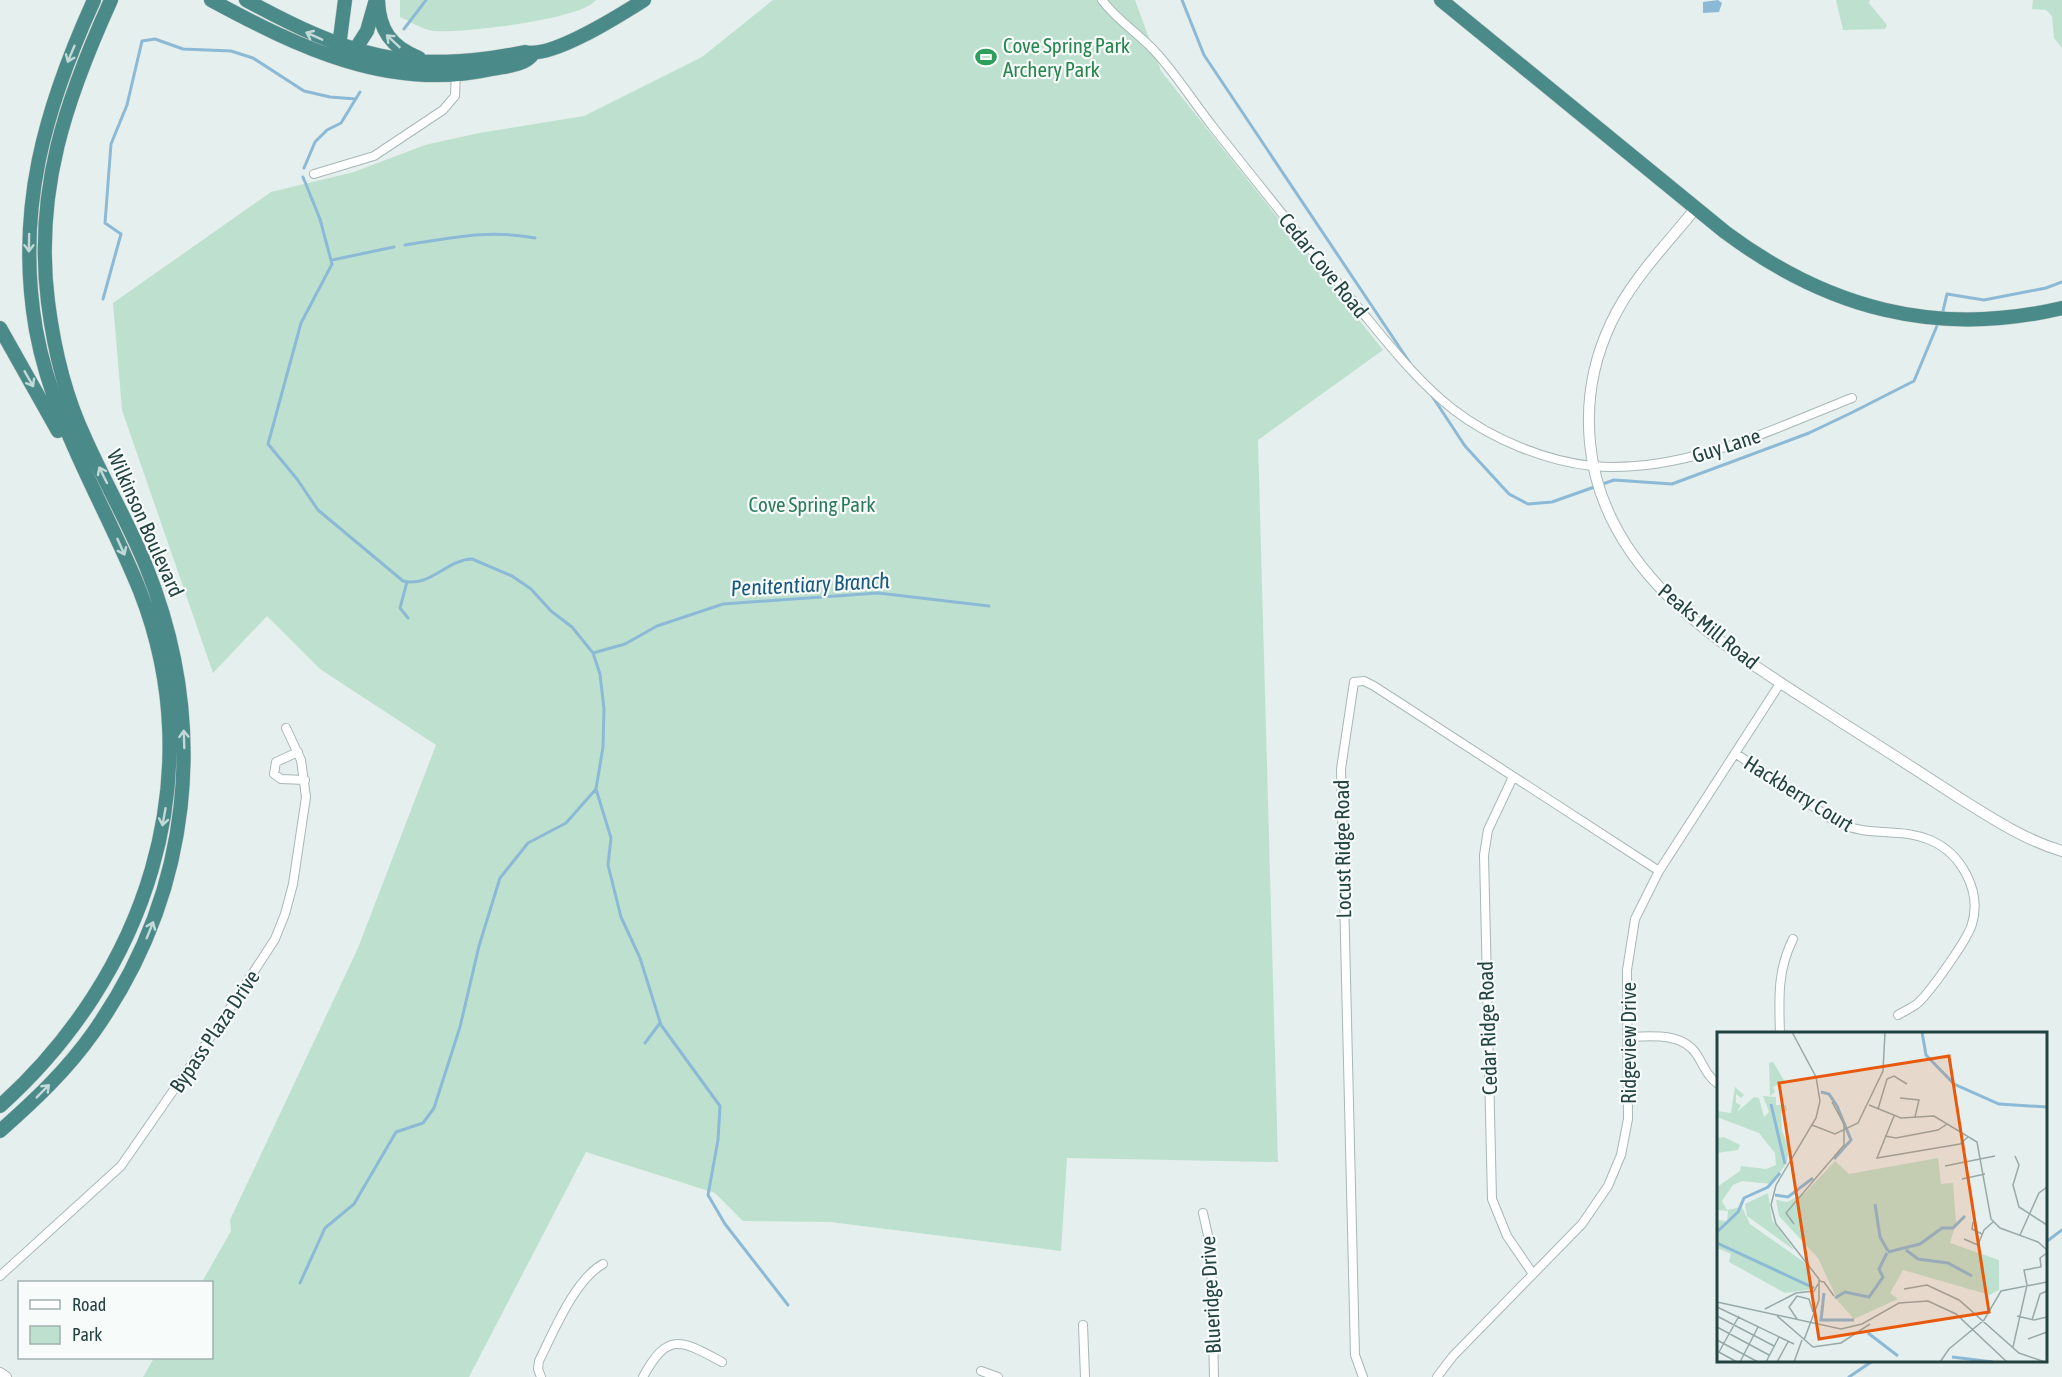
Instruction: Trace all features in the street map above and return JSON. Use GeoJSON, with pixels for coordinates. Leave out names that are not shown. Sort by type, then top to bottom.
{"type":"FeatureCollection","features":[{"type":"Feature","properties":{"kind":"highway","name":"Wilkinson Boulevard"},"geometry":{"type":"LineString","coordinates":[[0,1106],[49,1058],[80,1018],[108,974],[131,927],[147,885],[171,773],[169,722],[157,646],[131,569],[59,413],[42,357],[32,301],[29,244],[33,188],[44,131],[62,76],[94,0]]}},
{"type":"Feature","properties":{"kind":"highway","name":"Wilkinson Boulevard"},"geometry":{"type":"LineString","coordinates":[[0,1131],[63,1070],[92,1035],[122,987],[148,936],[161,898],[174,851],[183,794],[182,706],[165,620],[145,564],[83,435],[57,358],[48,301],[45,243],[54,155],[70,99],[111,0]]}},
{"type":"Feature","properties":{"kind":"highway"},"geometry":{"type":"LineString","coordinates":[[211,0],[287,40],[342,62],[409,74],[519,63],[528,60],[533,54],[592,31],[644,0]]}},
{"type":"Feature","properties":{"kind":"highway"},"geometry":{"type":"LineString","coordinates":[[246,0],[309,34],[338,46],[394,59],[432,62]]}},
{"type":"Feature","properties":{"kind":"highway"},"geometry":{"type":"LineString","coordinates":[[342,62],[338,46],[345,0]]}},
{"type":"Feature","properties":{"kind":"highway"},"geometry":{"type":"LineString","coordinates":[[342,62],[355,50],[367,31],[377,0]]}},
{"type":"Feature","properties":{"kind":"highway"},"geometry":{"type":"LineString","coordinates":[[377,0],[380,23],[391,42],[414,56],[456,69]]}},
{"type":"Feature","properties":{"kind":"highway"},"geometry":{"type":"LineString","coordinates":[[1441,0],[1695,209],[1746,248],[1790,276],[1826,292],[1873,308],[1921,317],[1957,321],[2003,319],[2062,308]]}},
{"type":"Feature","properties":{"kind":"highway"},"geometry":{"type":"LineString","coordinates":[[0,328],[91,484]]}},
{"type":"Feature","properties":{"kind":"street","name":"Cedar Cove Road"},"geometry":{"type":"LineString","coordinates":[[1102,0],[1161,58],[1360,310],[1442,400],[1469,420],[1509,441],[1556,458],[1593,466]]}},
{"type":"Feature","properties":{"kind":"street"},"geometry":{"type":"LineString","coordinates":[[314,174],[374,156],[436,115],[452,101],[456,69]]}},
{"type":"Feature","properties":{"kind":"street","name":"Peaks Mill Road"},"geometry":{"type":"LineString","coordinates":[[1695,209],[1633,287],[1603,340],[1594,373],[1589,408],[1593,466],[1613,524],[1651,578],[1704,628],[1780,682],[2006,826],[2062,851]]}},
{"type":"Feature","properties":{"kind":"street","name":"Guy Lane"},"geometry":{"type":"LineString","coordinates":[[1593,466],[1660,463],[1693,457],[1736,443],[1852,398]]}},
{"type":"Feature","properties":{"kind":"street","name":"Locust Ridge Road"},"geometry":{"type":"LineString","coordinates":[[1363,1377],[1355,1355],[1342,876],[1341,769],[1353,682],[1364,681],[1374,686],[1659,871]]}},
{"type":"Feature","properties":{"kind":"street","name":"Ridgeview Drive"},"geometry":{"type":"LineString","coordinates":[[1437,1377],[1453,1356],[1582,1224],[1608,1186],[1621,1155],[1628,1119],[1628,970],[1635,919],[1659,871],[1780,682]]}},
{"type":"Feature","properties":{"kind":"street","name":"Bypass Plaza Drive"},"geometry":{"type":"LineString","coordinates":[[0,1276],[121,1166],[263,958],[282,921],[294,884],[305,810],[305,780],[298,752],[286,728]]}},
{"type":"Feature","properties":{"kind":"street"},"geometry":{"type":"LineString","coordinates":[[298,752],[276,762],[274,774],[281,779],[305,780]]}},
{"type":"Feature","properties":{"kind":"street","name":"Hackberry Court"},"geometry":{"type":"LineString","coordinates":[[1735,753],[1836,822],[1854,831],[1912,835],[1930,840],[1945,849],[1960,863],[1969,879],[1974,900],[1973,922],[1965,939],[1918,1003],[1898,1015]]}},
{"type":"Feature","properties":{"kind":"street","name":"Cedar Ridge Road"},"geometry":{"type":"LineString","coordinates":[[1514,777],[1488,830],[1484,855],[1492,1200],[1507,1236],[1533,1274]]}},
{"type":"Feature","properties":{"kind":"street"},"geometry":{"type":"LineString","coordinates":[[1780,1032],[1780,975],[1784,957],[1793,939]]}},
{"type":"Feature","properties":{"kind":"street"},"geometry":{"type":"LineString","coordinates":[[1628,1037],[1657,1035],[1686,1044],[1695,1051],[1707,1075],[1717,1082]]}},
{"type":"Feature","properties":{"kind":"street","name":"Blueridge Drive"},"geometry":{"type":"LineString","coordinates":[[1203,1213],[1211,1249],[1214,1377]]}},
{"type":"Feature","properties":{"kind":"street"},"geometry":{"type":"LineString","coordinates":[[542,1377],[538,1366],[542,1353],[579,1287],[603,1264]]}},
{"type":"Feature","properties":{"kind":"street"},"geometry":{"type":"LineString","coordinates":[[1083,1326],[1085,1377]]}},
{"type":"Feature","properties":{"kind":"street"},"geometry":{"type":"LineString","coordinates":[[643,1377],[657,1353],[676,1342],[691,1346],[722,1362]]}},
{"type":"Feature","properties":{"kind":"street"},"geometry":{"type":"LineString","coordinates":[[981,1371],[998,1377]]}},
{"type":"Feature","properties":{"kind":"street"},"geometry":{"type":"LineString","coordinates":[[0,1373],[6,1377]]}},
{"type":"Feature","properties":{"kind":"green space"},"geometry":{"type":"Polygon","coordinates":[[[400,0],[596,0],[568,14],[520,24],[434,31],[400,17],[400,0]]]}},
{"type":"Feature","properties":{"kind":"green space","name":"Cove Spring Park"},"geometry":{"type":"Polygon","coordinates":[[[773,0],[1135,0],[1161,71],[1383,350],[1258,440],[1278,1162],[1067,1158],[1061,1251],[830,1222],[743,1221],[715,1193],[586,1152],[469,1377],[143,1377],[153,1359],[213,1359],[213,1281],[203,1281],[231,1231],[230,1220],[358,948],[436,745],[320,669],[267,616],[213,673],[122,410],[113,303],[271,192],[354,172],[425,145],[479,133],[584,116],[702,57],[773,0]]]}},
{"type":"Feature","properties":{"kind":"green space"},"geometry":{"type":"Polygon","coordinates":[[[1836,0],[1870,0],[1869,3],[1887,25],[1885,29],[1843,30],[1836,0]]]}},
{"type":"Feature","properties":{"kind":"green space"},"geometry":{"type":"Polygon","coordinates":[[[2033,0],[2062,0],[2062,48],[2054,38],[2052,16],[2046,10],[2032,9],[2033,0]]]}},
{"type":"Feature","properties":{"kind":"water"},"geometry":{"type":"Polygon","coordinates":[[[1718,0],[1722,3],[1719,12],[1703,13],[1703,2],[1718,0]]]}},
{"type":"Feature","properties":{"kind":"waterway","name":"Penitentiary Branch"},"geometry":{"type":"LineString","coordinates":[[404,29],[426,0]]}},
{"type":"Feature","properties":{"kind":"waterway"},"geometry":{"type":"LineString","coordinates":[[1182,0],[1204,55],[1410,363]]}},
{"type":"Feature","properties":{"kind":"waterway"},"geometry":{"type":"LineString","coordinates":[[103,299],[121,234],[105,223],[111,144],[127,105],[142,41],[155,39],[183,49],[231,51],[253,58],[304,91],[330,97],[356,99]]}},
{"type":"Feature","properties":{"kind":"waterway","name":"Penitentiary Branch"},"geometry":{"type":"LineString","coordinates":[[304,168],[315,142],[327,130],[341,123],[360,92]]}},
{"type":"Feature","properties":{"kind":"waterway","name":"Penitentiary Branch"},"geometry":{"type":"LineString","coordinates":[[303,177],[320,219],[332,264],[301,323],[268,444],[297,479],[318,510],[403,581],[422,581],[454,564],[472,559],[512,576],[531,589],[551,611],[572,627],[593,653],[600,674],[604,709],[603,747],[596,789],[611,838],[608,865],[621,917],[640,958],[661,1025],[720,1106],[718,1140],[708,1195],[725,1224],[788,1305]]}},
{"type":"Feature","properties":{"kind":"waterway"},"geometry":{"type":"LineString","coordinates":[[405,245],[486,234],[535,238]]}},
{"type":"Feature","properties":{"kind":"waterway"},"geometry":{"type":"LineString","coordinates":[[332,260],[394,247]]}},
{"type":"Feature","properties":{"kind":"waterway"},"geometry":{"type":"LineString","coordinates":[[1942,315],[1947,294],[1984,300],[2046,288],[2062,282]]}},
{"type":"Feature","properties":{"kind":"waterway"},"geometry":{"type":"LineString","coordinates":[[1432,396],[1465,446],[1509,494],[1528,504],[1552,502],[1614,480],[1672,484],[1809,433],[1914,381],[1939,321]]}},
{"type":"Feature","properties":{"kind":"waterway"},"geometry":{"type":"LineString","coordinates":[[407,582],[400,608],[408,618]]}},
{"type":"Feature","properties":{"kind":"waterway","name":"Penitentiary Branch"},"geometry":{"type":"LineString","coordinates":[[593,653],[625,644],[657,626],[723,604],[878,593],[989,606]]}},
{"type":"Feature","properties":{"kind":"waterway"},"geometry":{"type":"LineString","coordinates":[[300,1283],[325,1228],[354,1204],[396,1132],[423,1123],[434,1108],[460,1027],[479,946],[500,878],[528,843],[566,823],[596,789]]}},
{"type":"Feature","properties":{"kind":"waterway"},"geometry":{"type":"LineString","coordinates":[[645,1043],[660,1023]]}},
{"type":"Feature","properties":{"kind":"waterway"},"geometry":{"type":"LineString","coordinates":[[2047,1241],[2062,1230]]}},
{"type":"Feature","properties":{"kind":"waterway"},"geometry":{"type":"LineString","coordinates":[[1849,1377],[1871,1362]]}},
{"type":"Feature","properties":{"kind":"place","name":"Cove Spring Park Archery Park"},"geometry":{"type":"Point","coordinates":[986,57]}}]}
